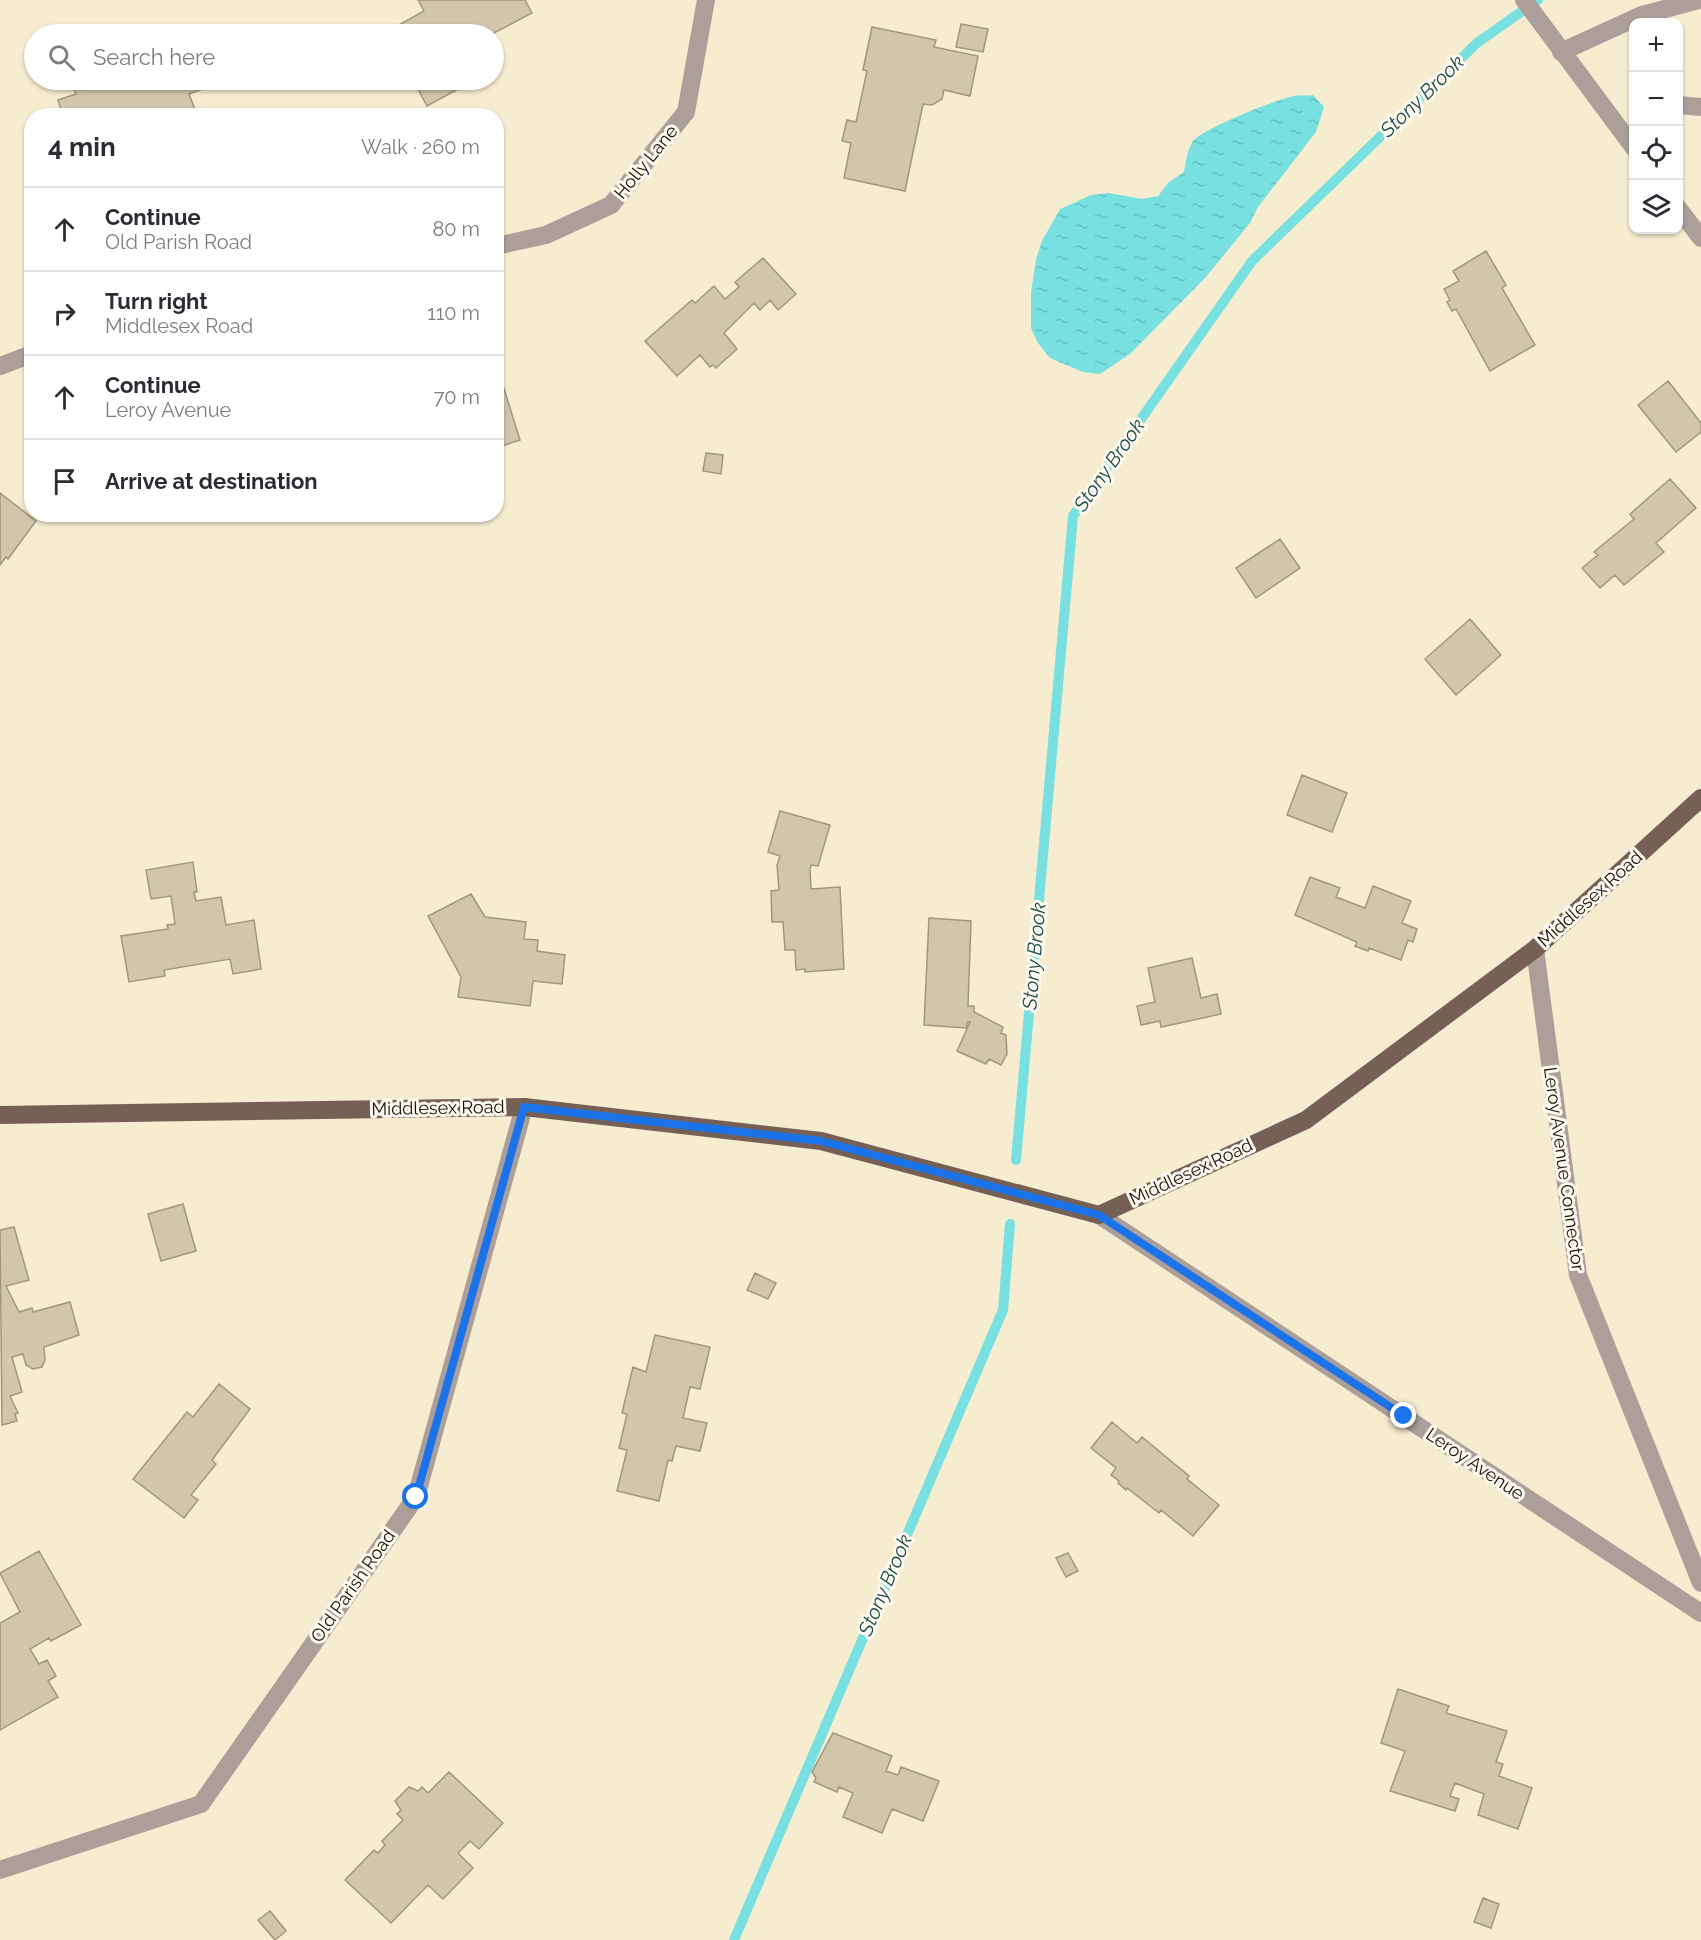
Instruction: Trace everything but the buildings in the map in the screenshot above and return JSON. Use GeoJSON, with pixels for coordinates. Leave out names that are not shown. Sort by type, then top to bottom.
{"type":"FeatureCollection","features":[{"type":"Feature","properties":{"kind":"main road","name":"Middlesex Road"},"geometry":{"type":"LineString","coordinates":[[0,1114],[524,1107],[821,1141],[1099,1215],[1306,1120],[1535,949],[1701,798]]}},
{"type":"Feature","properties":{"kind":"street","name":"Holly Lane"},"geometry":{"type":"LineString","coordinates":[[504,244],[546,234],[610,205],[686,112],[706,0]]}},
{"type":"Feature","properties":{"kind":"street"},"geometry":{"type":"LineString","coordinates":[[1524,0],[1629,141]]}},
{"type":"Feature","properties":{"kind":"street"},"geometry":{"type":"LineString","coordinates":[[1644,18],[1699,0]]}},
{"type":"Feature","properties":{"kind":"street"},"geometry":{"type":"LineString","coordinates":[[1561,52],[1629,23]]}},
{"type":"Feature","properties":{"kind":"street"},"geometry":{"type":"LineString","coordinates":[[1683,105],[1701,107]]}},
{"type":"Feature","properties":{"kind":"street"},"geometry":{"type":"LineString","coordinates":[[1683,215],[1701,238]]}},
{"type":"Feature","properties":{"kind":"street"},"geometry":{"type":"LineString","coordinates":[[0,366],[24,357]]}},
{"type":"Feature","properties":{"kind":"street","name":"Leroy Avenue Connector"},"geometry":{"type":"LineString","coordinates":[[1535,949],[1578,1275],[1701,1583]]}},
{"type":"Feature","properties":{"kind":"street","name":"Old Parish Road"},"geometry":{"type":"LineString","coordinates":[[0,1870],[201,1804],[416,1497],[524,1107]]}},
{"type":"Feature","properties":{"kind":"street","name":"Leroy Avenue"},"geometry":{"type":"LineString","coordinates":[[1099,1215],[1701,1613]]}},
{"type":"Feature","properties":{"kind":"water"},"geometry":{"type":"Polygon","coordinates":[[[1313,95],[1324,107],[1316,132],[1258,207],[1250,223],[1205,278],[1130,354],[1100,374],[1083,372],[1050,358],[1038,343],[1031,328],[1031,293],[1036,259],[1042,241],[1060,209],[1091,195],[1109,193],[1142,199],[1158,196],[1169,182],[1184,172],[1189,149],[1199,136],[1224,122],[1272,103],[1294,96],[1313,95]]]}},
{"type":"Feature","properties":{"kind":"waterway","name":"Stony Brook"},"geometry":{"type":"LineString","coordinates":[[1016,1160],[1073,516],[1252,261],[1477,43],[1538,0]]}},
{"type":"Feature","properties":{"kind":"waterway","name":"Stony Brook"},"geometry":{"type":"LineString","coordinates":[[734,1940],[1003,1310],[1010,1224]]}},
{"type":"Feature","properties":{"kind":"route"},"geometry":{"type":"LineString","coordinates":[[416,1497],[524,1107],[821,1141],[1099,1215],[1404,1416]]}}]}
